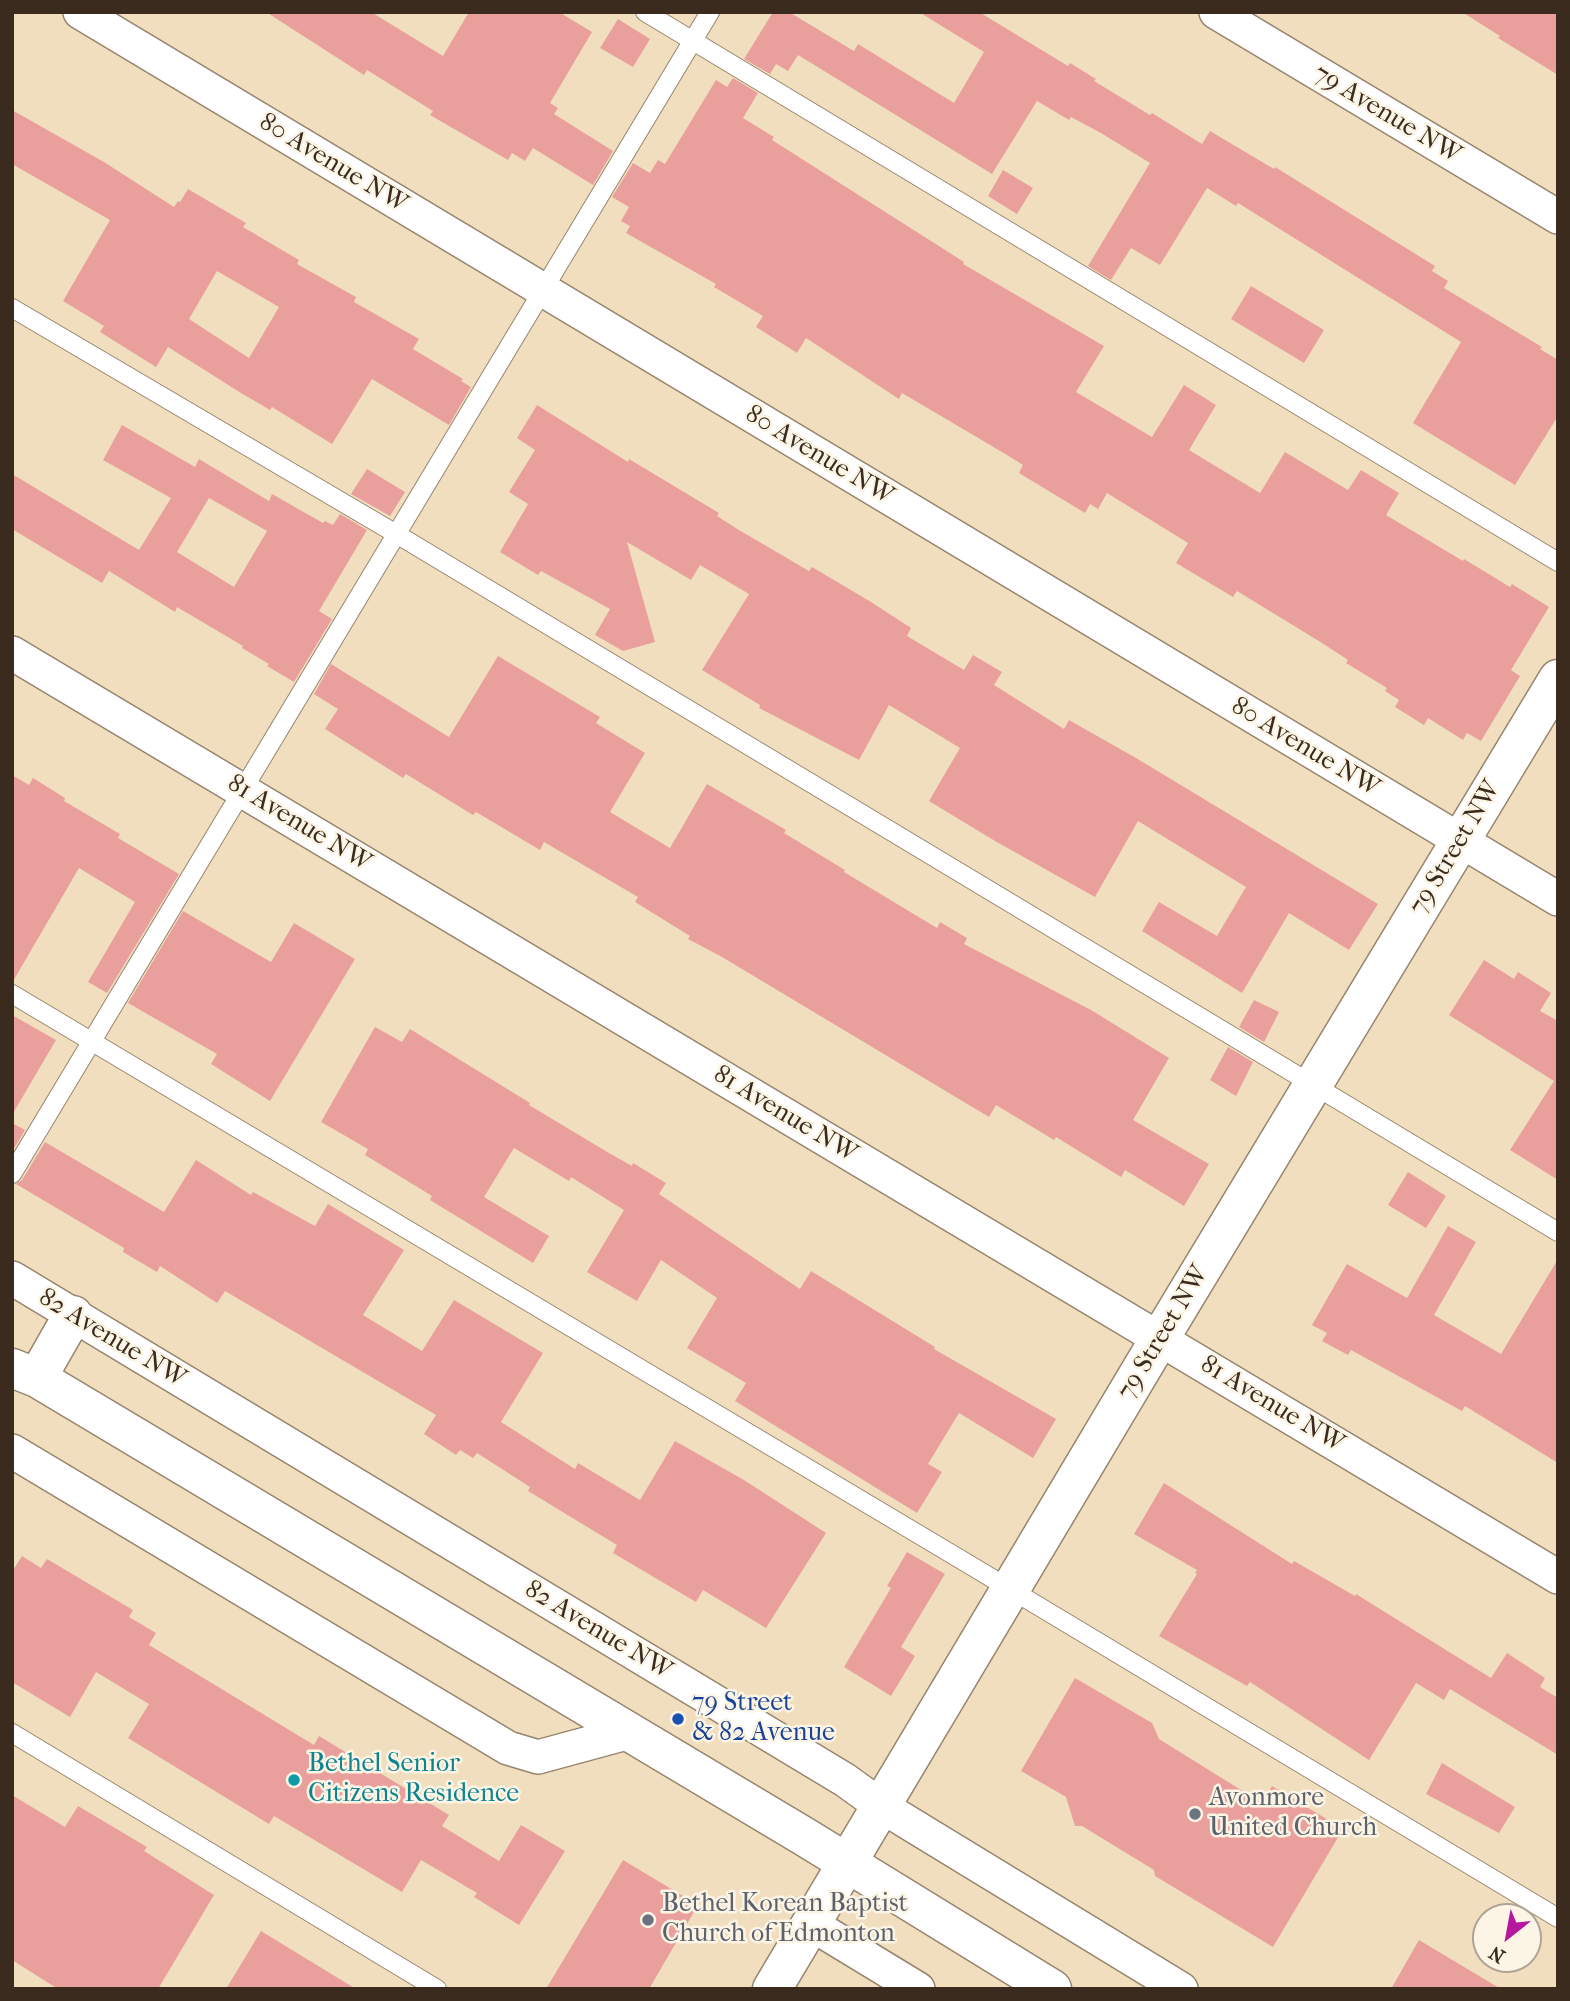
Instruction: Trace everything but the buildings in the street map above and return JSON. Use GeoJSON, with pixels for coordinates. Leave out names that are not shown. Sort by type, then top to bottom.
{"type":"FeatureCollection","features":[{"type":"Feature","properties":{"kind":"street","name":"80 Avenue NW"},"geometry":{"type":"LineString","coordinates":[[80,12],[1558,899]]}},
{"type":"Feature","properties":{"kind":"street","name":"79 Avenue NW"},"geometry":{"type":"LineString","coordinates":[[1216,12],[1558,218]]}},
{"type":"Feature","properties":{"kind":"street","name":"81 Avenue NW"},"geometry":{"type":"LineString","coordinates":[[12,653],[1558,1577]]}},
{"type":"Feature","properties":{"kind":"street","name":"79 Street NW"},"geometry":{"type":"LineString","coordinates":[[772,1989],[1160,1338],[1558,679]]}},
{"type":"Feature","properties":{"kind":"street","name":"82 Avenue NW"},"geometry":{"type":"LineString","coordinates":[[12,1278],[845,1780],[881,1806],[1181,1989]]}},
{"type":"Feature","properties":{"kind":"street"},"geometry":{"type":"LineString","coordinates":[[73,1315],[20,1367],[1052,1989]]}},
{"type":"Feature","properties":{"kind":"street"},"geometry":{"type":"LineString","coordinates":[[12,1451],[508,1748],[538,1757],[629,1732]]}},
{"type":"Feature","properties":{"kind":"street"},"geometry":{"type":"LineString","coordinates":[[811,1924],[918,1989]]}},
{"type":"Feature","properties":{"kind":"lane"},"geometry":{"type":"LineString","coordinates":[[645,12],[1558,562]]}},
{"type":"Feature","properties":{"kind":"lane"},"geometry":{"type":"LineString","coordinates":[[12,1174],[710,12]]}},
{"type":"Feature","properties":{"kind":"lane"},"geometry":{"type":"LineString","coordinates":[[12,308],[398,535],[1558,1232]]}},
{"type":"Feature","properties":{"kind":"lane"},"geometry":{"type":"LineString","coordinates":[[12,994],[1011,1589],[1558,1919]]}},
{"type":"Feature","properties":{"kind":"lane"},"geometry":{"type":"LineString","coordinates":[[12,1733],[436,1989]]}},
{"type":"Feature","properties":{"kind":"place","name":"79 Street & 82 Avenue"},"geometry":{"type":"Point","coordinates":[678,1719]}},
{"type":"Feature","properties":{"kind":"place","name":"Bethel Senior Citizens Residence"},"geometry":{"type":"Point","coordinates":[294,1780]}},
{"type":"Feature","properties":{"kind":"place","name":"Avonmore United Church"},"geometry":{"type":"Point","coordinates":[1195,1814]}},
{"type":"Feature","properties":{"kind":"place","name":"Bethel Korean Baptist Church of Edmonton"},"geometry":{"type":"Point","coordinates":[648,1920]}}]}
